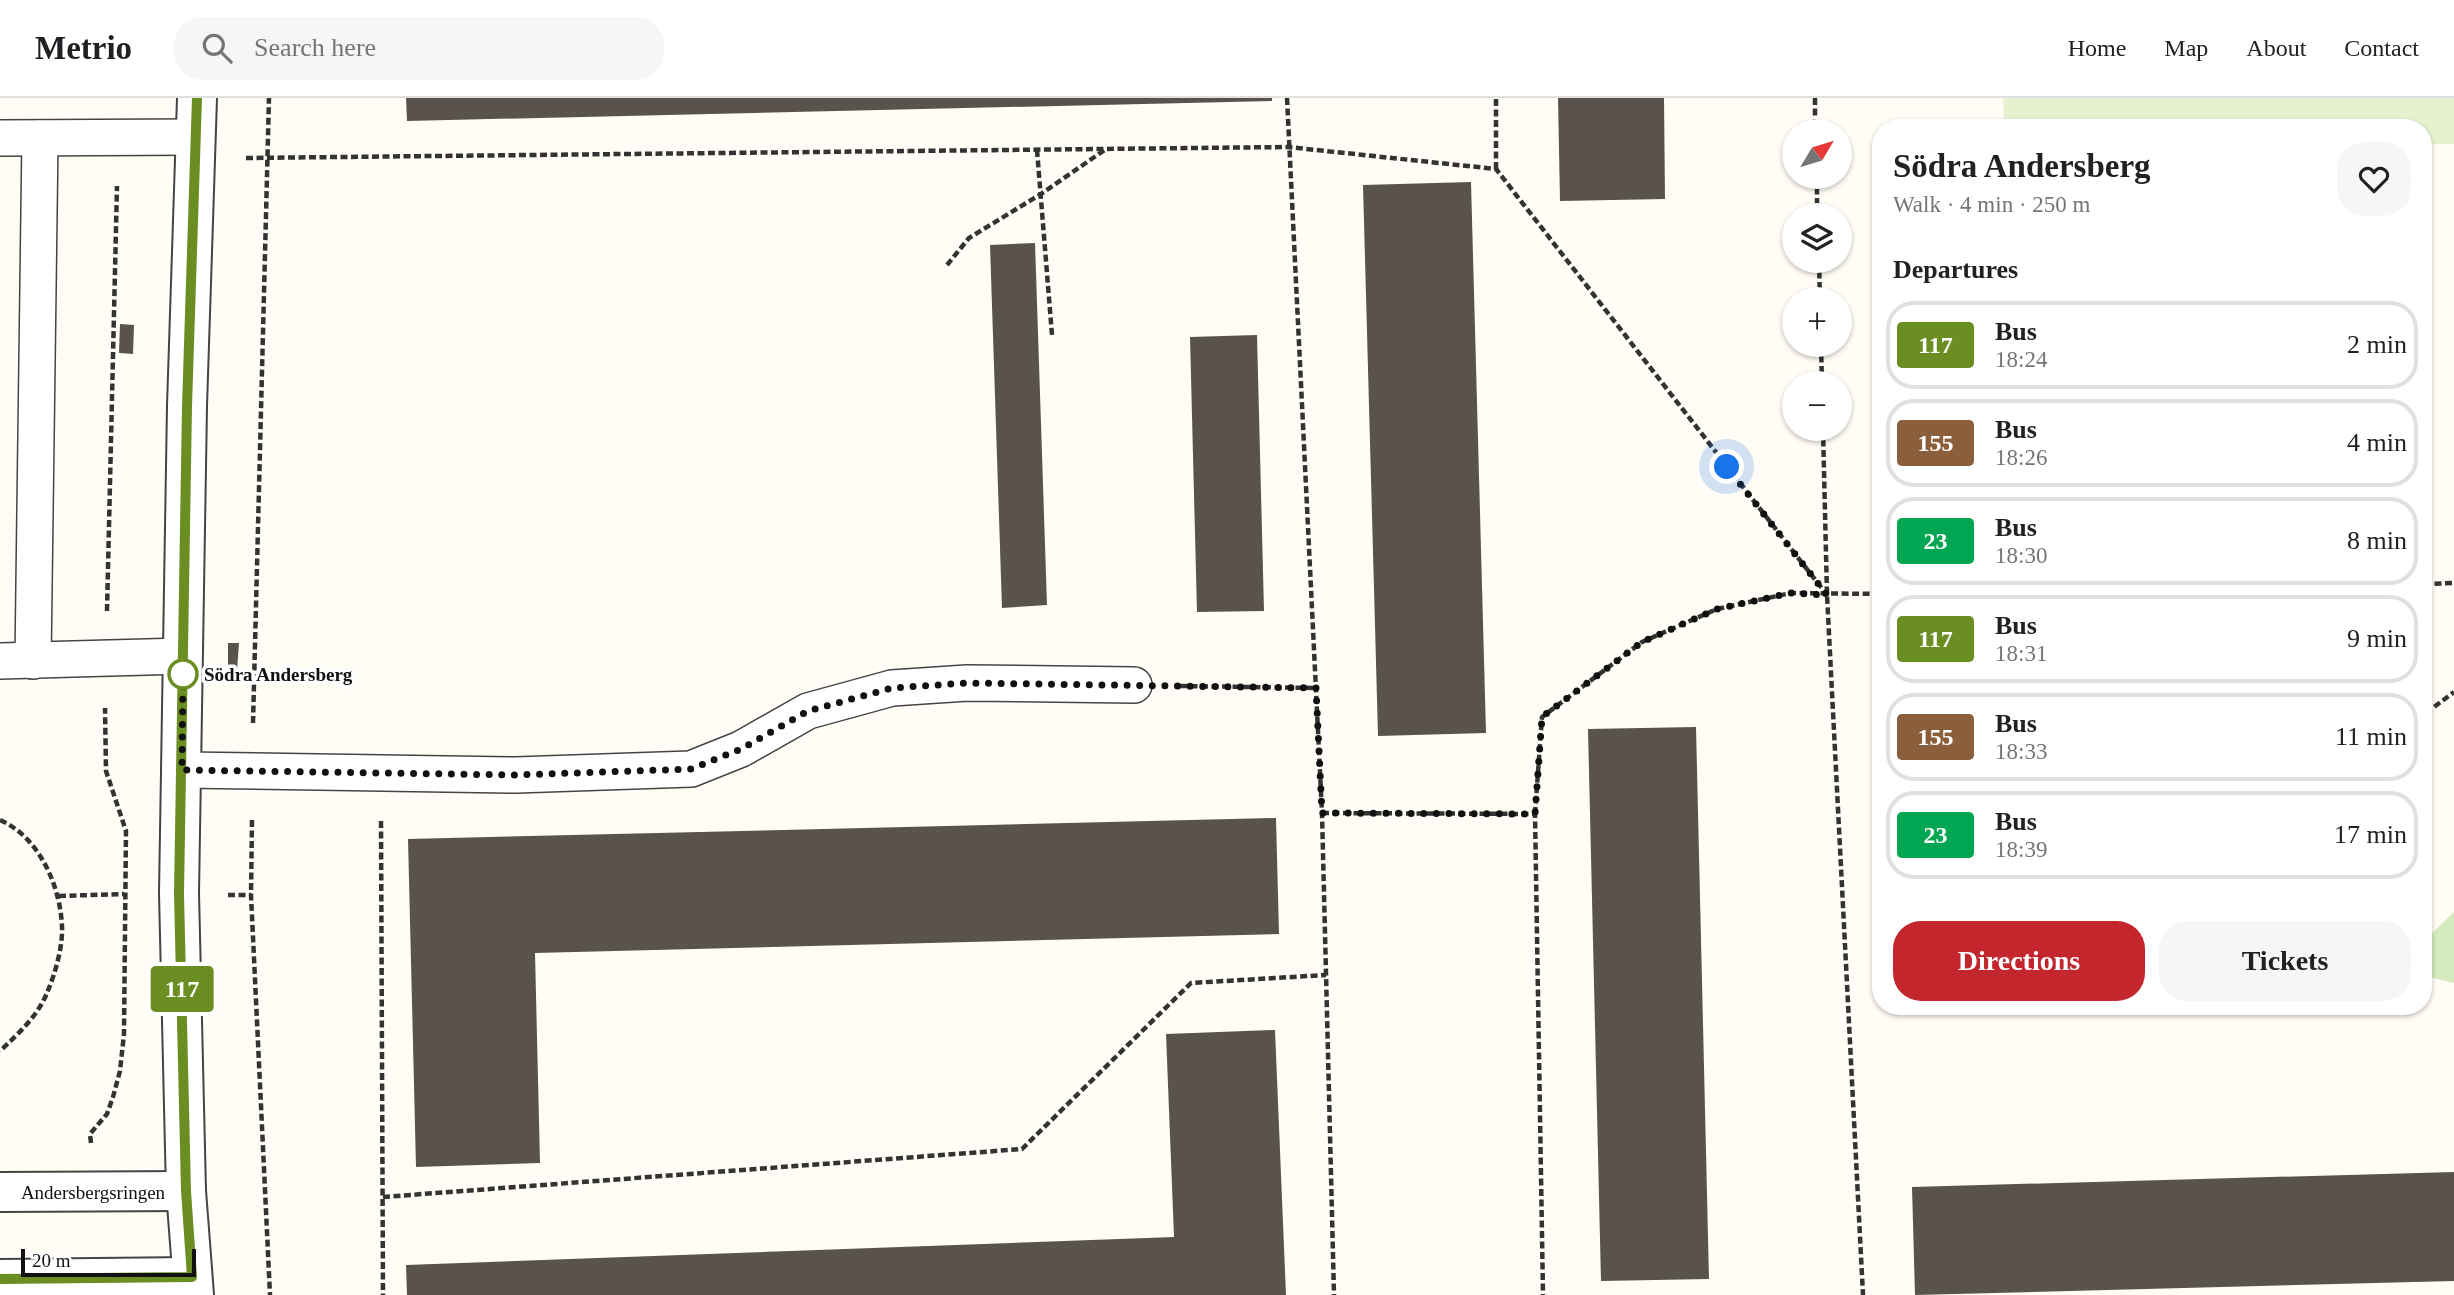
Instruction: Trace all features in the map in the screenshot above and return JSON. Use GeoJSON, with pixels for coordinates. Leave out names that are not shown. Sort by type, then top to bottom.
{"type":"FeatureCollection","features":[{"type":"Feature","properties":{"kind":"street","name":"Andersbergsringen"},"geometry":{"type":"LineString","coordinates":[[0,1279],[193,1286],[186,1191],[179,894],[187,406],[197,98]]}},
{"type":"Feature","properties":{"kind":"street","name":"Andersbergsringen"},"geometry":{"type":"LineString","coordinates":[[0,1192],[186,1191]]}},
{"type":"Feature","properties":{"kind":"lane"},"geometry":{"type":"LineString","coordinates":[[0,138],[118,138],[196,147]]}},
{"type":"Feature","properties":{"kind":"lane"},"geometry":{"type":"LineString","coordinates":[[40,138],[16,661],[183,656]]}},
{"type":"Feature","properties":{"kind":"lane"},"geometry":{"type":"LineString","coordinates":[[182,770],[516,775],[691,769],[741,749],[808,711],[892,688],[967,683],[1134,685]]}},
{"type":"Feature","properties":{"kind":"path"},"geometry":{"type":"LineString","coordinates":[[269,98],[251,895],[270,1295]]}},
{"type":"Feature","properties":{"kind":"path"},"geometry":{"type":"LineString","coordinates":[[1287,98],[1322,813],[1334,1295]]}},
{"type":"Feature","properties":{"kind":"path"},"geometry":{"type":"LineString","coordinates":[[1496,98],[1496,170],[1827,595]]}},
{"type":"Feature","properties":{"kind":"path"},"geometry":{"type":"LineString","coordinates":[[1815,98],[1815,119]]}},
{"type":"Feature","properties":{"kind":"path"},"geometry":{"type":"LineString","coordinates":[[92,1191],[90,1134],[107,1114],[120,1071],[124,1034],[126,831],[106,771],[105,658],[118,138]]}},
{"type":"Feature","properties":{"kind":"path"},"geometry":{"type":"LineString","coordinates":[[196,147],[268,158],[1288,147],[1496,170]]}},
{"type":"Feature","properties":{"kind":"path"},"geometry":{"type":"LineString","coordinates":[[947,265],[969,238],[1041,194],[1106,149]]}},
{"type":"Feature","properties":{"kind":"path"},"geometry":{"type":"LineString","coordinates":[[1038,150],[1052,335]]}},
{"type":"Feature","properties":{"kind":"path"},"geometry":{"type":"LineString","coordinates":[[1823,441],[1827,595],[1863,1295]]}},
{"type":"Feature","properties":{"kind":"path"},"geometry":{"type":"LineString","coordinates":[[2432,584],[2454,583]]}},
{"type":"Feature","properties":{"kind":"path"},"geometry":{"type":"LineString","coordinates":[[1543,1295],[1535,814],[1542,717],[1642,642],[1717,609],[1791,593],[1872,594]]}},
{"type":"Feature","properties":{"kind":"path"},"geometry":{"type":"LineString","coordinates":[[1134,685],[1316,688]]}},
{"type":"Feature","properties":{"kind":"path"},"geometry":{"type":"LineString","coordinates":[[2432,707],[2454,692]]}},
{"type":"Feature","properties":{"kind":"path"},"geometry":{"type":"LineString","coordinates":[[381,774],[383,1295]]}},
{"type":"Feature","properties":{"kind":"path"},"geometry":{"type":"LineString","coordinates":[[1322,813],[1535,814]]}},
{"type":"Feature","properties":{"kind":"path"},"geometry":{"type":"LineString","coordinates":[[0,820],[7,823],[33,847],[47,868],[59,896],[62,929],[47,994],[31,1021],[0,1051]]}},
{"type":"Feature","properties":{"kind":"path"},"geometry":{"type":"LineString","coordinates":[[59,896],[124,894]]}},
{"type":"Feature","properties":{"kind":"path"},"geometry":{"type":"LineString","coordinates":[[383,1197],[1022,1149],[1191,983],[1326,975]]}},
{"type":"Feature","properties":{"kind":"green space"},"geometry":{"type":"Polygon","coordinates":[[[2003,98],[2454,98],[2454,144],[2432,144],[2432,119],[2004,119],[2003,98]]]}},
{"type":"Feature","properties":{"kind":"green space"},"geometry":{"type":"Polygon","coordinates":[[[2454,912],[2454,983],[2432,978],[2432,933],[2454,912]]]}},
{"type":"Feature","properties":{"kind":"building"},"geometry":{"type":"Polygon","coordinates":[[[406,98],[1272,98],[1272,101],[407,121],[406,98]]]}},
{"type":"Feature","properties":{"kind":"building"},"geometry":{"type":"Polygon","coordinates":[[[1558,98],[1664,98],[1665,199],[1560,201],[1558,98]]]}},
{"type":"Feature","properties":{"kind":"building"},"geometry":{"type":"Polygon","coordinates":[[[1471,182],[1486,733],[1378,736],[1363,185],[1471,182]]]}},
{"type":"Feature","properties":{"kind":"building"},"geometry":{"type":"Polygon","coordinates":[[[1035,243],[1047,605],[1002,608],[990,245],[1035,243]]]}},
{"type":"Feature","properties":{"kind":"building"},"geometry":{"type":"Polygon","coordinates":[[[120,324],[134,325],[133,354],[119,353],[120,324]]]}},
{"type":"Feature","properties":{"kind":"building"},"geometry":{"type":"Polygon","coordinates":[[[1257,335],[1264,611],[1197,612],[1190,337],[1257,335]]]}},
{"type":"Feature","properties":{"kind":"building"},"geometry":{"type":"Polygon","coordinates":[[[228,643],[239,643],[237,670],[228,669],[228,643]]]}},
{"type":"Feature","properties":{"kind":"building"},"geometry":{"type":"Polygon","coordinates":[[[1696,727],[1709,1279],[1601,1281],[1588,729],[1696,727]]]}},
{"type":"Feature","properties":{"kind":"building"},"geometry":{"type":"Polygon","coordinates":[[[1276,818],[1279,934],[535,953],[540,1163],[416,1167],[408,839],[1276,818]]]}},
{"type":"Feature","properties":{"kind":"building"},"geometry":{"type":"Polygon","coordinates":[[[1275,1030],[1286,1295],[407,1295],[406,1265],[1174,1237],[1166,1034],[1275,1030]]]}},
{"type":"Feature","properties":{"kind":"building"},"geometry":{"type":"Polygon","coordinates":[[[2454,1172],[2454,1281],[1915,1295],[1912,1187],[2454,1172]]]}},
{"type":"Feature","properties":{"kind":"bus line","name":"117"},"geometry":{"type":"LineString","coordinates":[[0,1279],[192,1277],[186,1191],[179,894],[187,406],[197,98]]}},
{"type":"Feature","properties":{"kind":"place","name":"Södra Andersberg"},"geometry":{"type":"Point","coordinates":[183,674]}},
{"type":"Feature","properties":{"kind":"route"},"geometry":{"type":"LineString","coordinates":[[183,674],[182,770],[381,774],[516,775],[691,769],[741,749],[808,711],[892,688],[967,683],[1316,688],[1322,813],[1535,814],[1542,717],[1642,642],[1717,609],[1791,593],[1827,595],[1727,467]]}}]}
